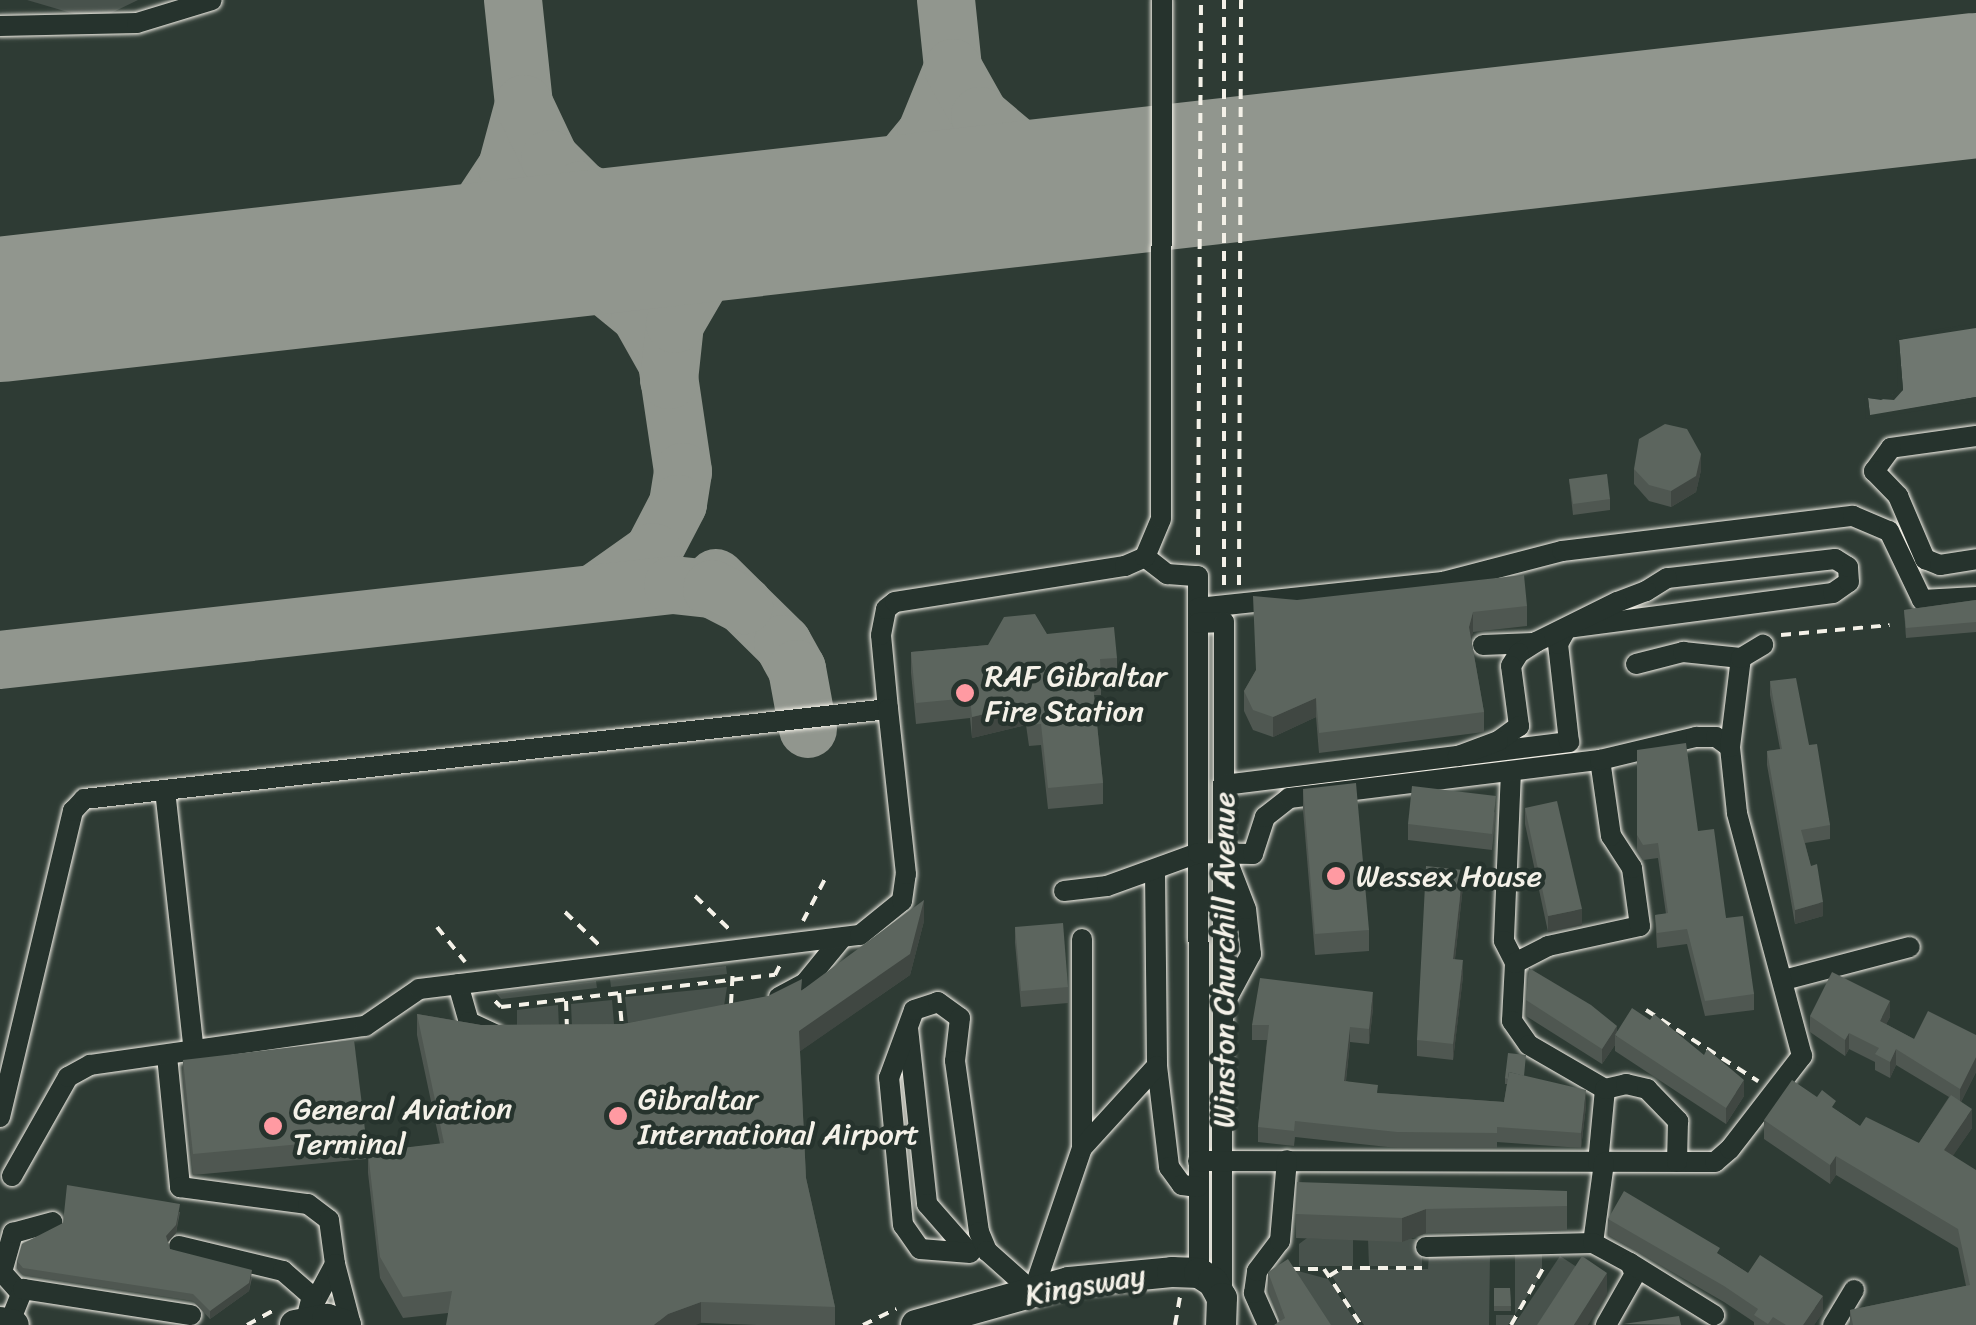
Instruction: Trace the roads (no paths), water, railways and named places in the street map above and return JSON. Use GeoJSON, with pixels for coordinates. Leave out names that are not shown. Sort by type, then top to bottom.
{"type":"FeatureCollection","features":[{"type":"Feature","properties":{"kind":"highway","name":"Kingsway"},"geometry":{"type":"LineString","coordinates":[[916,1325],[1033,1292],[1102,1278],[1199,1273]]}},
{"type":"Feature","properties":{"kind":"highway"},"geometry":{"type":"LineString","coordinates":[[1199,1273],[1222,1312]]}},
{"type":"Feature","properties":{"kind":"highway"},"geometry":{"type":"LineString","coordinates":[[303,1318],[349,1325]]}},
{"type":"Feature","properties":{"kind":"highway"},"geometry":{"type":"LineString","coordinates":[[0,1322],[12,1324]]}},
{"type":"Feature","properties":{"kind":"street"},"geometry":{"type":"LineString","coordinates":[[0,26],[137,23],[212,0]]}},
{"type":"Feature","properties":{"kind":"street"},"geometry":{"type":"LineString","coordinates":[[12,1176],[76,1070],[364,1026],[405,995],[458,984],[860,935],[902,901],[906,874],[882,623],[896,602],[1126,566],[1146,557],[1161,520],[1162,0]]}},
{"type":"Feature","properties":{"kind":"street"},"geometry":{"type":"LineString","coordinates":[[1976,436],[1884,453],[1875,476],[1898,496],[1930,562],[1976,560]]}},
{"type":"Feature","properties":{"kind":"street"},"geometry":{"type":"LineString","coordinates":[[1198,615],[1443,582],[1581,548],[1853,516],[1882,526],[1922,600],[1976,597]]}},
{"type":"Feature","properties":{"kind":"street"},"geometry":{"type":"LineString","coordinates":[[1882,526],[1893,516],[1906,517]]}},
{"type":"Feature","properties":{"kind":"street","name":"Winston Churchill Avenue"},"geometry":{"type":"LineString","coordinates":[[1146,557],[1167,574],[1198,567],[1199,1273]]}},
{"type":"Feature","properties":{"kind":"street"},"geometry":{"type":"LineString","coordinates":[[1536,746],[1519,726],[1512,666],[1536,642],[1684,574],[1836,559],[1845,561],[1850,578],[1833,593],[1567,628]]}},
{"type":"Feature","properties":{"kind":"street","name":"Winston Churchill Avenue"},"geometry":{"type":"LineString","coordinates":[[1198,615],[1224,622],[1224,854],[1246,909],[1251,954],[1223,1006],[1222,1312]]}},
{"type":"Feature","properties":{"kind":"street"},"geometry":{"type":"LineString","coordinates":[[1559,654],[1567,628]]}},
{"type":"Feature","properties":{"kind":"street"},"geometry":{"type":"LineString","coordinates":[[1224,785],[1570,742],[1559,654],[1554,645],[1483,645]]}},
{"type":"Feature","properties":{"kind":"street"},"geometry":{"type":"LineString","coordinates":[[1636,664],[1683,652],[1741,658],[1764,646]]}},
{"type":"Feature","properties":{"kind":"street"},"geometry":{"type":"LineString","coordinates":[[1198,1160],[1715,1162],[1771,1089],[1802,1056],[1738,812],[1730,747],[1741,658]]}},
{"type":"Feature","properties":{"kind":"street"},"geometry":{"type":"LineString","coordinates":[[0,1117],[73,811],[84,799],[888,710]]}},
{"type":"Feature","properties":{"kind":"street"},"geometry":{"type":"LineString","coordinates":[[1458,756],[1498,742],[1519,726]]}},
{"type":"Feature","properties":{"kind":"street"},"geometry":{"type":"LineString","coordinates":[[1064,891],[1156,872],[1198,854],[1253,854],[1266,817],[1289,798],[1600,760],[1696,737],[1716,737],[1730,747]]}},
{"type":"Feature","properties":{"kind":"street"},"geometry":{"type":"LineString","coordinates":[[1515,963],[1548,946],[1640,926],[1632,868],[1611,836],[1600,760]]}},
{"type":"Feature","properties":{"kind":"street"},"geometry":{"type":"LineString","coordinates":[[1511,771],[1504,941],[1515,963],[1512,1021],[1529,1045],[1605,1089],[1626,1084],[1663,1102],[1678,1121],[1677,1162]]}},
{"type":"Feature","properties":{"kind":"street"},"geometry":{"type":"LineString","coordinates":[[165,790],[194,1052]]}},
{"type":"Feature","properties":{"kind":"street"},"geometry":{"type":"LineString","coordinates":[[1156,872],[1157,1066],[1170,1174],[1182,1184],[1198,1187]]}},
{"type":"Feature","properties":{"kind":"street"},"geometry":{"type":"LineString","coordinates":[[766,1004],[805,984],[840,939]]}},
{"type":"Feature","properties":{"kind":"street"},"geometry":{"type":"LineString","coordinates":[[970,1252],[920,1249],[903,1225],[888,1078],[914,1010],[928,1003],[948,1005],[960,1018],[955,1061],[978,1232],[987,1251],[1033,1292],[1082,1148],[1082,940]]}},
{"type":"Feature","properties":{"kind":"street"},"geometry":{"type":"LineString","coordinates":[[1784,980],[1910,947]]}},
{"type":"Feature","properties":{"kind":"street"},"geometry":{"type":"LineString","coordinates":[[458,984],[469,1022],[481,1032],[512,1036]]}},
{"type":"Feature","properties":{"kind":"street"},"geometry":{"type":"LineString","coordinates":[[908,1028],[927,1204],[1004,1284],[998,1302]]}},
{"type":"Feature","properties":{"kind":"street"},"geometry":{"type":"LineString","coordinates":[[166,1056],[180,1187],[308,1204],[328,1220],[349,1325]]}},
{"type":"Feature","properties":{"kind":"street"},"geometry":{"type":"LineString","coordinates":[[1082,1148],[1157,1066]]}},
{"type":"Feature","properties":{"kind":"street"},"geometry":{"type":"LineString","coordinates":[[1593,1243],[1605,1089]]}},
{"type":"Feature","properties":{"kind":"street"},"geometry":{"type":"LineString","coordinates":[[1268,1325],[1254,1293],[1257,1271],[1280,1241],[1286,1160]]}},
{"type":"Feature","properties":{"kind":"street"},"geometry":{"type":"LineString","coordinates":[[54,1222],[13,1233],[2,1272],[18,1290],[53,1292],[191,1315]]}},
{"type":"Feature","properties":{"kind":"street"},"geometry":{"type":"LineString","coordinates":[[1426,1247],[1593,1243],[1714,1315]]}},
{"type":"Feature","properties":{"kind":"street"},"geometry":{"type":"LineString","coordinates":[[179,1246],[234,1259],[303,1284],[303,1318]]}},
{"type":"Feature","properties":{"kind":"street"},"geometry":{"type":"LineString","coordinates":[[1606,1325],[1631,1290],[1630,1263]]}},
{"type":"Feature","properties":{"kind":"street"},"geometry":{"type":"LineString","coordinates":[[303,1318],[335,1264]]}},
{"type":"Feature","properties":{"kind":"street"},"geometry":{"type":"LineString","coordinates":[[12,1324],[18,1290]]}},
{"type":"Feature","properties":{"kind":"street"},"geometry":{"type":"LineString","coordinates":[[1833,1325],[1854,1290]]}},
{"type":"Feature","properties":{"kind":"place","name":"RAF Gibraltar Fire Station"},"geometry":{"type":"Point","coordinates":[965,693]}},
{"type":"Feature","properties":{"kind":"place","name":"Wessex House"},"geometry":{"type":"Point","coordinates":[1336,876]}},
{"type":"Feature","properties":{"kind":"place","name":"Gibraltar International Airport"},"geometry":{"type":"Point","coordinates":[618,1116]}},
{"type":"Feature","properties":{"kind":"place","name":"General Aviation Terminal"},"geometry":{"type":"Point","coordinates":[273,1126]}}]}
